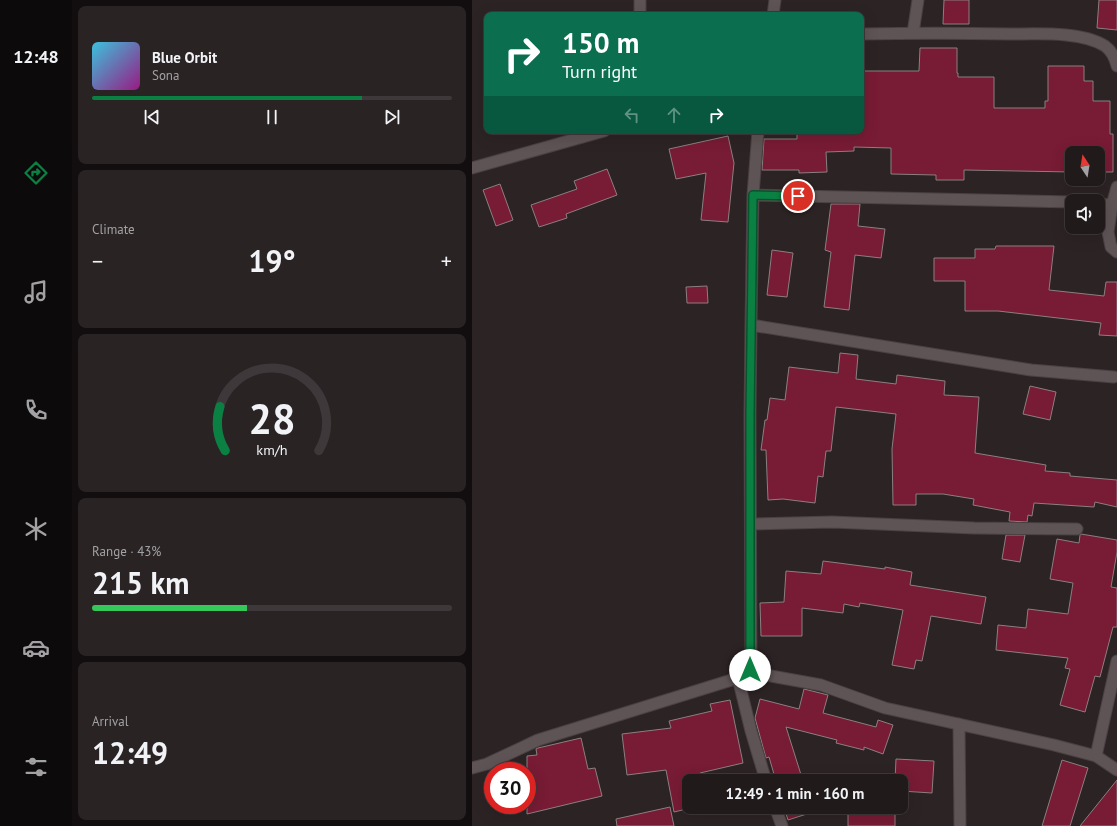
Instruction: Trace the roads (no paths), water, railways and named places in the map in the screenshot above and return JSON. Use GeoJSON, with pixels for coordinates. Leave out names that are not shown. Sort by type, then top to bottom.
{"type":"FeatureCollection","features":[{"type":"Feature","properties":{"kind":"street"},"geometry":{"type":"LineString","coordinates":[[640,0],[640,12]]}},
{"type":"Feature","properties":{"kind":"street"},"geometry":{"type":"LineString","coordinates":[[773,12],[775,0]]}},
{"type":"Feature","properties":{"kind":"street"},"geometry":{"type":"LineString","coordinates":[[913,33],[918,0]]}},
{"type":"Feature","properties":{"kind":"street"},"geometry":{"type":"LineString","coordinates":[[864,34],[1068,35],[1087,39],[1105,46],[1115,57],[1117,66]]}},
{"type":"Feature","properties":{"kind":"street"},"geometry":{"type":"LineString","coordinates":[[472,168],[593,134]]}},
{"type":"Feature","properties":{"kind":"street"},"geometry":{"type":"LineString","coordinates":[[750,670],[751,325],[753,195],[758,134]]}},
{"type":"Feature","properties":{"kind":"street"},"geometry":{"type":"LineString","coordinates":[[1117,186],[1112,205],[1108,232],[1111,247],[1117,252]]}},
{"type":"Feature","properties":{"kind":"street"},"geometry":{"type":"LineString","coordinates":[[753,195],[1065,202]]}},
{"type":"Feature","properties":{"kind":"street"},"geometry":{"type":"LineString","coordinates":[[1105,204],[1112,205]]}},
{"type":"Feature","properties":{"kind":"street"},"geometry":{"type":"LineString","coordinates":[[751,325],[1031,370],[1114,378]]}},
{"type":"Feature","properties":{"kind":"street"},"geometry":{"type":"LineString","coordinates":[[750,524],[832,522],[974,528],[1076,529]]}},
{"type":"Feature","properties":{"kind":"street"},"geometry":{"type":"LineString","coordinates":[[1096,756],[1117,661]]}},
{"type":"Feature","properties":{"kind":"street"},"geometry":{"type":"LineString","coordinates":[[472,768],[487,764],[538,740],[738,678],[750,670],[771,676],[821,685],[885,708],[1054,745],[1096,756],[1117,770]]}},
{"type":"Feature","properties":{"kind":"street"},"geometry":{"type":"LineString","coordinates":[[738,678],[751,731],[764,774]]}},
{"type":"Feature","properties":{"kind":"street"},"geometry":{"type":"LineString","coordinates":[[959,724],[960,826]]}},
{"type":"Feature","properties":{"kind":"street"},"geometry":{"type":"LineString","coordinates":[[778,814],[782,826]]}}]}
